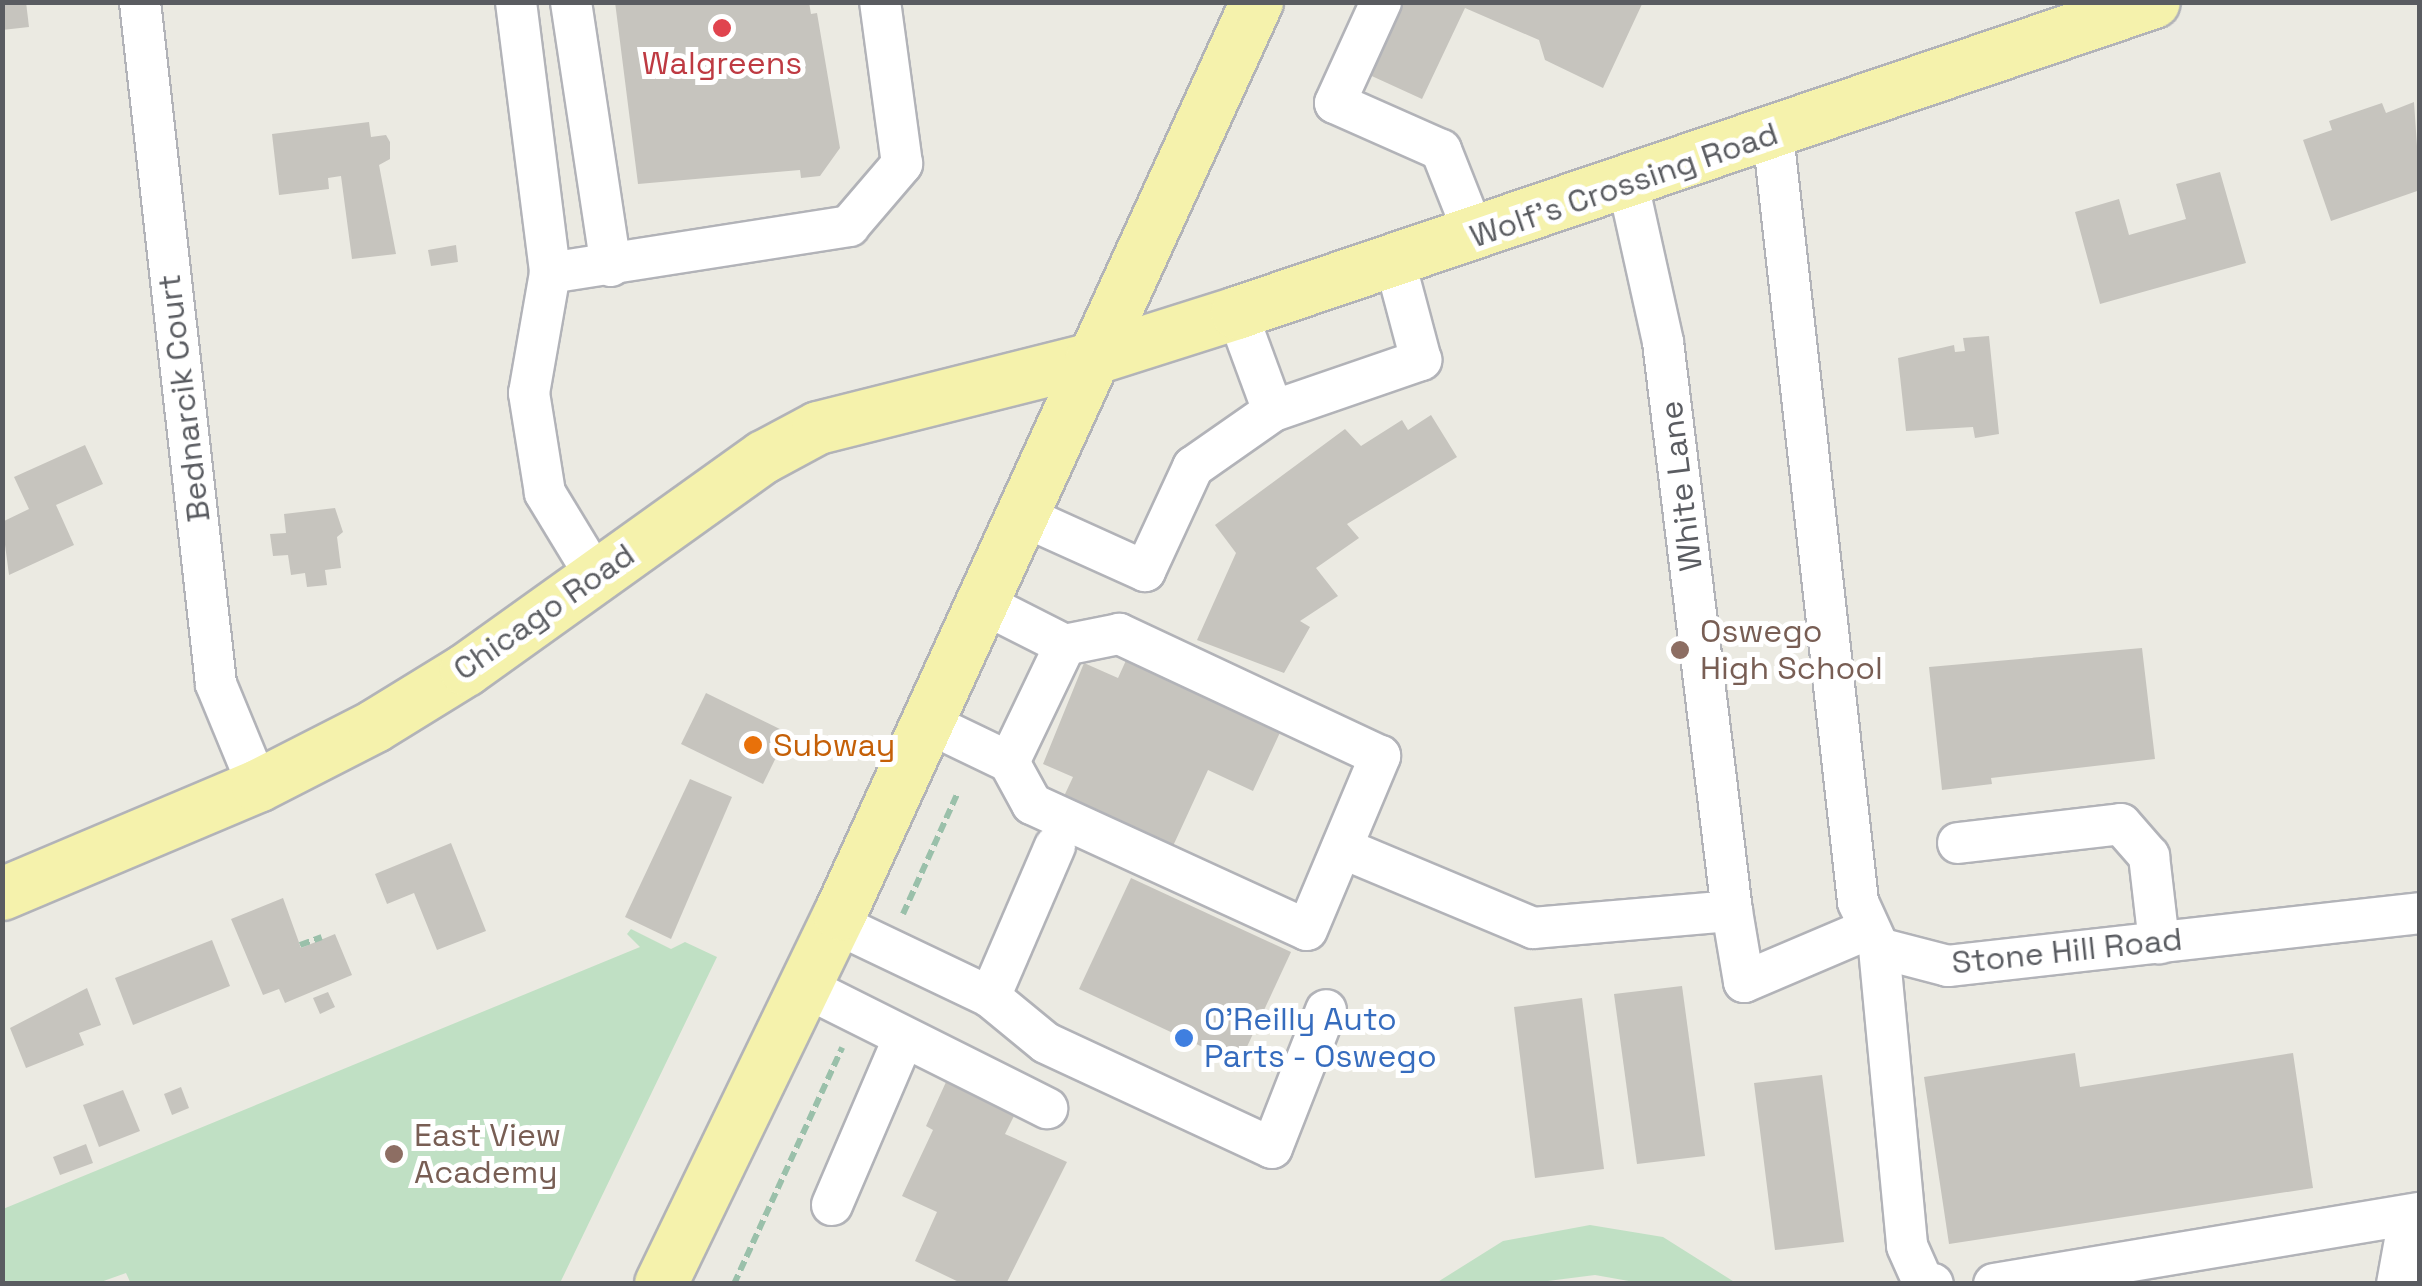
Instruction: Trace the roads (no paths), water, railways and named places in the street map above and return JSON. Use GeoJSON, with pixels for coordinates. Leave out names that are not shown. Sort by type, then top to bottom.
{"type":"FeatureCollection","features":[{"type":"Feature","properties":{"kind":"main road"},"geometry":{"type":"LineString","coordinates":[[661,1284],[836,923],[1256,2]]}},
{"type":"Feature","properties":{"kind":"main road","name":"Wolf's Crossing Road"},"geometry":{"type":"LineString","coordinates":[[1092,359],[1475,236],[2154,2]]}},
{"type":"Feature","properties":{"kind":"main road","name":"Chicago Road"},"geometry":{"type":"LineString","coordinates":[[2,894],[258,786],[466,670],[764,457],[818,428],[1092,359]]}},
{"type":"Feature","properties":{"kind":"street","name":"Bednarcik Court"},"geometry":{"type":"LineString","coordinates":[[140,2],[216,684],[258,786]]}},
{"type":"Feature","properties":{"kind":"street"},"geometry":{"type":"LineString","coordinates":[[516,2],[550,273],[529,394],[545,493],[596,577]]}},
{"type":"Feature","properties":{"kind":"street"},"geometry":{"type":"LineString","coordinates":[[571,2],[610,266]]}},
{"type":"Feature","properties":{"kind":"street"},"geometry":{"type":"LineString","coordinates":[[550,273],[849,226],[902,164],[880,2]]}},
{"type":"Feature","properties":{"kind":"street"},"geometry":{"type":"LineString","coordinates":[[1381,2],[1335,103],[1441,150],[1475,236]]}},
{"type":"Feature","properties":{"kind":"street"},"geometry":{"type":"LineString","coordinates":[[1772,134],[1858,902],[1874,938],[1907,1246],[1924,1282],[1934,1284]]}},
{"type":"Feature","properties":{"kind":"street","name":"White Lane"},"geometry":{"type":"LineString","coordinates":[[1628,184],[1663,342],[1744,982],[1874,938]]}},
{"type":"Feature","properties":{"kind":"street"},"geometry":{"type":"LineString","coordinates":[[1024,516],[1146,571],[1192,467],[1273,412],[1421,360],[1395,262]]}},
{"type":"Feature","properties":{"kind":"street"},"geometry":{"type":"LineString","coordinates":[[1238,314],[1273,412]]}},
{"type":"Feature","properties":{"kind":"street"},"geometry":{"type":"LineString","coordinates":[[928,722],[1009,762],[1032,804],[1307,930],[1380,756],[1119,634],[1065,646],[984,604]]}},
{"type":"Feature","properties":{"kind":"street"},"geometry":{"type":"LineString","coordinates":[[1009,762],[1065,646]]}},
{"type":"Feature","properties":{"kind":"street"},"geometry":{"type":"LineString","coordinates":[[1958,843],[2122,824],[2149,856],[2159,942]]}},
{"type":"Feature","properties":{"kind":"street"},"geometry":{"type":"LineString","coordinates":[[990,996],[1055,846]]}},
{"type":"Feature","properties":{"kind":"street"},"geometry":{"type":"LineString","coordinates":[[1342,848],[1533,928],[1732,911]]}},
{"type":"Feature","properties":{"kind":"street","name":"Stone Hill Road"},"geometry":{"type":"LineString","coordinates":[[1874,938],[1948,966],[2420,913]]}},
{"type":"Feature","properties":{"kind":"street"},"geometry":{"type":"LineString","coordinates":[[836,923],[990,996],[1046,1044],[1272,1148],[1326,1010]]}},
{"type":"Feature","properties":{"kind":"street"},"geometry":{"type":"LineString","coordinates":[[805,988],[1047,1108]]}},
{"type":"Feature","properties":{"kind":"street"},"geometry":{"type":"LineString","coordinates":[[832,1205],[902,1039]]}},
{"type":"Feature","properties":{"kind":"street"},"geometry":{"type":"LineString","coordinates":[[1994,1284],[2414,1216],[2396,1284]]}},
{"type":"Feature","properties":{"kind":"place","name":"Walgreens"},"geometry":{"type":"Point","coordinates":[722,28]}},
{"type":"Feature","properties":{"kind":"place","name":"Oswego High School"},"geometry":{"type":"Point","coordinates":[1680,650]}},
{"type":"Feature","properties":{"kind":"place","name":"Subway"},"geometry":{"type":"Point","coordinates":[753,745]}},
{"type":"Feature","properties":{"kind":"place","name":"O'Reilly Auto Parts - Oswego"},"geometry":{"type":"Point","coordinates":[1184,1038]}},
{"type":"Feature","properties":{"kind":"place","name":"East View Academy"},"geometry":{"type":"Point","coordinates":[394,1154]}}]}
